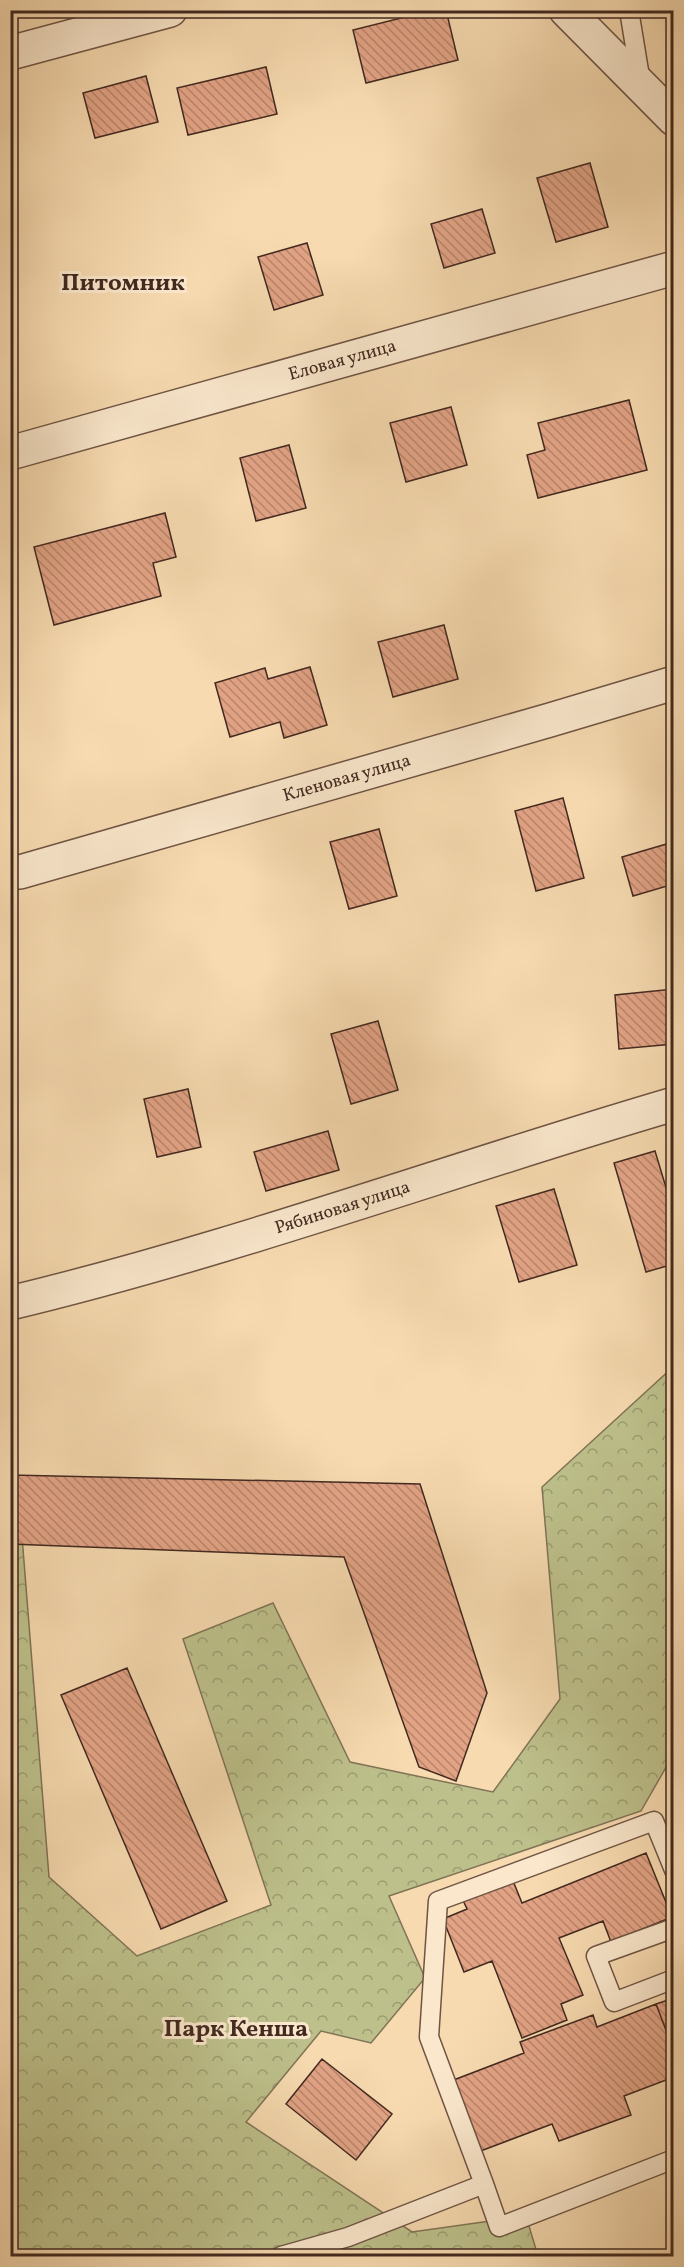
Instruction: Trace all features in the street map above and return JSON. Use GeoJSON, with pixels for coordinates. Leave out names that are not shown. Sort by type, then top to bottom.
{"type":"FeatureCollection","features":[{"type":"Feature","properties":{"kind":"street"},"geometry":{"type":"LineString","coordinates":[[10,53],[170,10]]}},
{"type":"Feature","properties":{"kind":"street"},"geometry":{"type":"LineString","coordinates":[[566,10],[674,119]]}},
{"type":"Feature","properties":{"kind":"street","name":"Еловая улица"},"geometry":{"type":"LineString","coordinates":[[10,453],[674,268]]}},
{"type":"Feature","properties":{"kind":"street","name":"Кленовая улица"},"geometry":{"type":"LineString","coordinates":[[20,872],[550,720],[674,682]]}},
{"type":"Feature","properties":{"kind":"street","name":"Рябиновая улица"},"geometry":{"type":"LineString","coordinates":[[10,1303],[247,1236],[674,1104]]}},
{"type":"Feature","properties":{"kind":"lane"},"geometry":{"type":"LineString","coordinates":[[628,10],[641,85]]}},
{"type":"Feature","properties":{"kind":"lane"},"geometry":{"type":"LineString","coordinates":[[674,1870],[654,1821],[438,1901],[429,2037],[499,2228],[674,2159]]}},
{"type":"Feature","properties":{"kind":"lane"},"geometry":{"type":"LineString","coordinates":[[674,1928],[596,1956],[614,2002],[674,1978]]}},
{"type":"Feature","properties":{"kind":"lane"},"geometry":{"type":"LineString","coordinates":[[281,2256],[348,2237],[484,2184]]}},
{"type":"Feature","properties":{"kind":"green space"},"geometry":{"type":"Polygon","coordinates":[[[673,1367],[673,1755],[641,1811],[389,1896],[425,1978],[371,2043],[321,2031],[246,2122],[412,2232],[526,2216],[538,2256],[11,2256],[10,1385],[49,1877],[137,1956],[271,1905],[183,1639],[273,1603],[350,1762],[493,1792],[560,1699],[542,1487],[673,1367]]]}},
{"type":"Feature","properties":{"kind":"building"},"geometry":{"type":"Polygon","coordinates":[[[433,10],[446,10],[458,60],[366,83],[353,30],[433,10]]]}},
{"type":"Feature","properties":{"kind":"building"},"geometry":{"type":"Polygon","coordinates":[[[266,67],[277,114],[188,135],[177,88],[266,67]]]}},
{"type":"Feature","properties":{"kind":"building"},"geometry":{"type":"Polygon","coordinates":[[[146,76],[158,122],[95,138],[83,93],[146,76]]]}},
{"type":"Feature","properties":{"kind":"building"},"geometry":{"type":"Polygon","coordinates":[[[590,163],[608,227],[556,242],[537,178],[590,163]]]}},
{"type":"Feature","properties":{"kind":"building"},"geometry":{"type":"Polygon","coordinates":[[[482,209],[495,253],[444,268],[431,224],[482,209]]]}},
{"type":"Feature","properties":{"kind":"building"},"geometry":{"type":"Polygon","coordinates":[[[307,243],[323,295],[274,310],[258,257],[307,243]]]}},
{"type":"Feature","properties":{"kind":"building"},"geometry":{"type":"Polygon","coordinates":[[[629,400],[647,470],[538,498],[527,455],[545,450],[538,423],[629,400]]]}},
{"type":"Feature","properties":{"kind":"building"},"geometry":{"type":"Polygon","coordinates":[[[451,407],[467,465],[406,482],[390,423],[451,407]]]}},
{"type":"Feature","properties":{"kind":"building"},"geometry":{"type":"Polygon","coordinates":[[[289,445],[306,508],[256,521],[240,458],[289,445]]]}},
{"type":"Feature","properties":{"kind":"building"},"geometry":{"type":"Polygon","coordinates":[[[165,513],[176,557],[153,563],[161,596],[54,625],[34,547],[165,513]]]}},
{"type":"Feature","properties":{"kind":"building"},"geometry":{"type":"Polygon","coordinates":[[[444,625],[458,679],[393,697],[378,642],[444,625]]]}},
{"type":"Feature","properties":{"kind":"building"},"geometry":{"type":"Polygon","coordinates":[[[310,667],[327,725],[284,738],[280,722],[230,737],[215,683],[265,668],[268,679],[310,667]]]}},
{"type":"Feature","properties":{"kind":"building"},"geometry":{"type":"Polygon","coordinates":[[[563,798],[584,878],[536,891],[515,811],[563,798]]]}},
{"type":"Feature","properties":{"kind":"building"},"geometry":{"type":"Polygon","coordinates":[[[379,829],[397,896],[349,909],[330,842],[379,829]]]}},
{"type":"Feature","properties":{"kind":"building"},"geometry":{"type":"Polygon","coordinates":[[[670,843],[674,855],[674,884],[633,896],[622,857],[670,843]]]}},
{"type":"Feature","properties":{"kind":"building"},"geometry":{"type":"Polygon","coordinates":[[[674,989],[674,1044],[619,1049],[615,995],[674,989]]]}},
{"type":"Feature","properties":{"kind":"building"},"geometry":{"type":"Polygon","coordinates":[[[378,1021],[398,1090],[351,1104],[331,1034],[378,1021]]]}},
{"type":"Feature","properties":{"kind":"building"},"geometry":{"type":"Polygon","coordinates":[[[188,1089],[201,1147],[157,1157],[144,1099],[188,1089]]]}},
{"type":"Feature","properties":{"kind":"building"},"geometry":{"type":"Polygon","coordinates":[[[328,1131],[339,1170],[266,1191],[254,1152],[328,1131]]]}},
{"type":"Feature","properties":{"kind":"building"},"geometry":{"type":"Polygon","coordinates":[[[655,1151],[674,1214],[674,1264],[646,1272],[614,1163],[655,1151]]]}},
{"type":"Feature","properties":{"kind":"building"},"geometry":{"type":"Polygon","coordinates":[[[554,1189],[577,1265],[519,1282],[496,1206],[554,1189]]]}},
{"type":"Feature","properties":{"kind":"building"},"geometry":{"type":"Polygon","coordinates":[[[10,1475],[420,1484],[487,1693],[456,1781],[419,1767],[344,1557],[10,1544],[10,1475]]]}},
{"type":"Feature","properties":{"kind":"building"},"geometry":{"type":"Polygon","coordinates":[[[127,1668],[227,1901],[161,1929],[61,1695],[127,1668]]]}},
{"type":"Feature","properties":{"kind":"building"},"geometry":{"type":"Polygon","coordinates":[[[646,1853],[672,1917],[611,1942],[603,1921],[559,1938],[583,1995],[561,2004],[567,2020],[522,2038],[492,1961],[464,1972],[443,1919],[467,1909],[461,1896],[511,1876],[522,1903],[646,1853]]]}},
{"type":"Feature","properties":{"kind":"building"},"geometry":{"type":"Polygon","coordinates":[[[674,1998],[674,2051],[656,2004],[674,1998]]]}},
{"type":"Feature","properties":{"kind":"building"},"geometry":{"type":"Polygon","coordinates":[[[656,2004],[674,2051],[674,2077],[624,2096],[631,2115],[559,2141],[552,2124],[478,2152],[451,2081],[524,2053],[520,2042],[593,2015],[597,2027],[656,2004]]]}},
{"type":"Feature","properties":{"kind":"building"},"geometry":{"type":"Polygon","coordinates":[[[322,2059],[392,2114],[356,2160],[286,2104],[322,2059]]]}},
{"type":"Feature","properties":{"kind":"district","name":"Питомник"},"geometry":{"type":"Point","coordinates":[123,284]}},
{"type":"Feature","properties":{"kind":"district","name":"Парк Кенша"},"geometry":{"type":"Point","coordinates":[236,2030]}}]}
